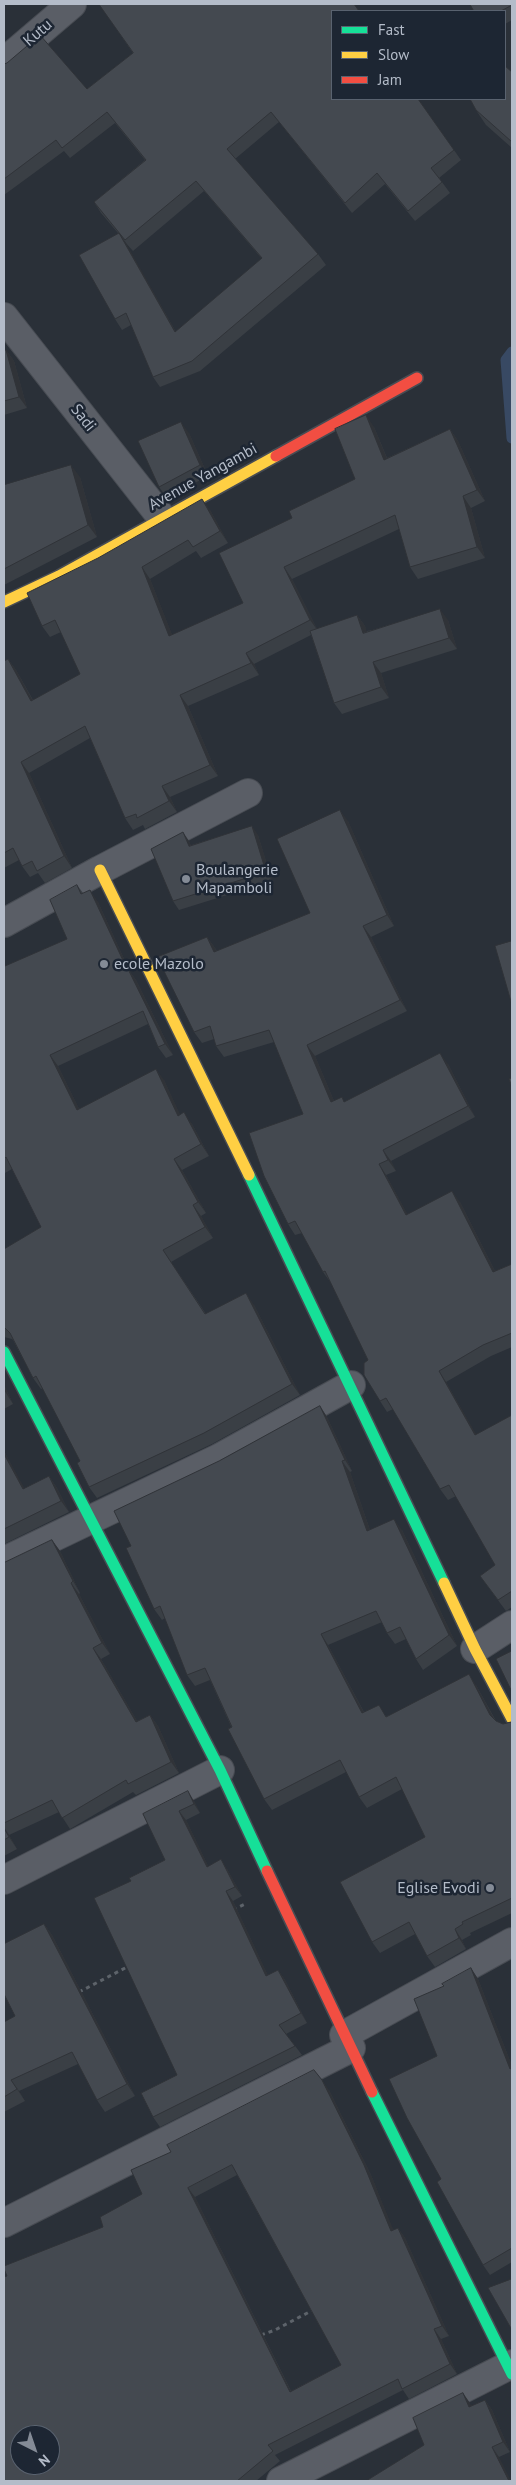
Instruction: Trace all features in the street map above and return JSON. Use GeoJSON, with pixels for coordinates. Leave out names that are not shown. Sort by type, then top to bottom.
{"type":"FeatureCollection","features":[{"type":"Feature","properties":{"kind":"street","name":"Kutu"},"geometry":{"type":"LineString","coordinates":[[4,62],[72,4]]}},
{"type":"Feature","properties":{"kind":"street","name":"Sadi"},"geometry":{"type":"LineString","coordinates":[[4,317],[162,518]]}},
{"type":"Feature","properties":{"kind":"street","name":"Avenue Yangambi"},"geometry":{"type":"LineString","coordinates":[[4,602],[59,576],[417,378]]}},
{"type":"Feature","properties":{"kind":"street"},"geometry":{"type":"LineString","coordinates":[[4,923],[100,870],[248,793]]}},
{"type":"Feature","properties":{"kind":"street"},"geometry":{"type":"LineString","coordinates":[[100,870],[351,1385],[475,1649],[512,1719]]}},
{"type":"Feature","properties":{"kind":"street"},"geometry":{"type":"LineString","coordinates":[[4,1352],[220,1770],[348,2041],[511,2368],[281,2481]]}},
{"type":"Feature","properties":{"kind":"street"},"geometry":{"type":"LineString","coordinates":[[4,1561],[219,1458],[351,1385]]}},
{"type":"Feature","properties":{"kind":"street"},"geometry":{"type":"LineString","coordinates":[[475,1649],[512,1625]]}},
{"type":"Feature","properties":{"kind":"street"},"geometry":{"type":"LineString","coordinates":[[4,1880],[220,1770]]}},
{"type":"Feature","properties":{"kind":"street"},"geometry":{"type":"LineString","coordinates":[[4,2223],[348,2041],[512,1942]]}},
{"type":"Feature","properties":{"kind":"path"},"geometry":{"type":"LineString","coordinates":[[226,1913],[276,1889]]}},
{"type":"Feature","properties":{"kind":"path"},"geometry":{"type":"LineString","coordinates":[[76,1994],[133,1964]]}},
{"type":"Feature","properties":{"kind":"path"},"geometry":{"type":"LineString","coordinates":[[256,2337],[275,2330],[318,2307]]}},
{"type":"Feature","properties":{"kind":"building"},"geometry":{"type":"Polygon","coordinates":[[[99,4],[354,4],[358,10],[331,10],[331,100],[419,100],[454,150],[431,168],[442,182],[408,211],[377,173],[345,203],[271,112],[227,149],[318,254],[192,361],[153,377],[126,313],[115,319],[79,255],[119,233],[175,332],[262,258],[196,181],[125,240],[94,202],[146,160],[107,112],[62,148],[56,140],[4,179],[4,64],[40,35],[87,89],[133,53],[99,4]]]}},
{"type":"Feature","properties":{"kind":"building"},"geometry":{"type":"Polygon","coordinates":[[[470,4],[512,4],[503,10],[473,10],[470,4]]]}},
{"type":"Feature","properties":{"kind":"building"},"geometry":{"type":"Polygon","coordinates":[[[506,67],[512,72],[512,142],[476,110],[471,100],[506,100],[506,67]]]}},
{"type":"Feature","properties":{"kind":"building"},"geometry":{"type":"Polygon","coordinates":[[[6,350],[19,397],[4,401],[4,351],[6,350]]]}},
{"type":"Feature","properties":{"kind":"building"},"geometry":{"type":"Polygon","coordinates":[[[366,415],[384,460],[450,429],[477,490],[463,496],[477,547],[410,567],[395,515],[284,567],[310,620],[246,653],[251,663],[180,695],[210,765],[162,786],[169,801],[137,818],[136,814],[125,818],[85,726],[21,762],[64,856],[37,871],[32,861],[22,866],[13,848],[4,853],[4,661],[8,659],[31,701],[80,674],[55,620],[42,626],[27,593],[98,558],[202,499],[220,531],[193,547],[188,540],[142,567],[169,636],[243,603],[219,553],[292,518],[289,511],[355,479],[335,429],[366,415]]]}},
{"type":"Feature","properties":{"kind":"building"},"geometry":{"type":"Polygon","coordinates":[[[181,422],[200,465],[159,487],[138,441],[181,422]]]}},
{"type":"Feature","properties":{"kind":"building"},"geometry":{"type":"Polygon","coordinates":[[[71,465],[88,525],[4,569],[4,485],[71,465]]]}},
{"type":"Feature","properties":{"kind":"building"},"geometry":{"type":"Polygon","coordinates":[[[440,609],[449,638],[373,662],[381,687],[334,703],[310,631],[357,615],[363,633],[440,609]]]}},
{"type":"Feature","properties":{"kind":"building"},"geometry":{"type":"Polygon","coordinates":[[[340,810],[387,915],[363,926],[400,1000],[307,1045],[331,1102],[342,1097],[344,1102],[440,1053],[468,1106],[383,1150],[388,1160],[379,1164],[406,1215],[452,1191],[493,1272],[512,1264],[512,1333],[483,1345],[439,1371],[475,1435],[512,1415],[512,1591],[498,1600],[480,1576],[495,1565],[449,1485],[440,1489],[386,1398],[380,1401],[364,1375],[364,1363],[368,1360],[325,1271],[323,1272],[295,1221],[288,1224],[264,1176],[249,1133],[303,1114],[269,1030],[216,1046],[210,1026],[194,1032],[157,957],[207,937],[214,952],[310,913],[277,839],[340,810]]]}},
{"type":"Feature","properties":{"kind":"building"},"geometry":{"type":"Polygon","coordinates":[[[252,826],[266,872],[173,901],[151,849],[183,832],[189,846],[252,826]]]}},
{"type":"Feature","properties":{"kind":"building"},"geometry":{"type":"Polygon","coordinates":[[[77,885],[81,894],[90,890],[165,1044],[158,1047],[143,1011],[50,1055],[77,1110],[156,1069],[178,1116],[184,1112],[201,1144],[174,1159],[198,1202],[193,1205],[205,1227],[163,1250],[205,1314],[246,1293],[292,1384],[204,1433],[89,1487],[77,1463],[80,1461],[36,1376],[33,1378],[10,1333],[4,1327],[4,1249],[41,1227],[6,1157],[4,1159],[4,963],[5,966],[67,939],[50,900],[77,885]]]}},
{"type":"Feature","properties":{"kind":"building"},"geometry":{"type":"Polygon","coordinates":[[[512,941],[512,1005],[495,946],[512,941]]]}},
{"type":"Feature","properties":{"kind":"building"},"geometry":{"type":"Polygon","coordinates":[[[320,1406],[345,1460],[342,1461],[367,1531],[394,1519],[449,1635],[416,1659],[400,1627],[387,1633],[376,1611],[321,1634],[362,1713],[379,1705],[386,1717],[469,1674],[490,1715],[496,1721],[503,1724],[512,1721],[512,1898],[462,1922],[463,1924],[455,1929],[459,1938],[427,1956],[409,1922],[372,1942],[340,1882],[425,1837],[396,1777],[359,1797],[340,1760],[264,1799],[228,1729],[232,1727],[205,1668],[187,1675],[160,1606],[154,1609],[126,1548],[131,1546],[114,1511],[219,1461],[320,1406]]]}},
{"type":"Feature","properties":{"kind":"building"},"geometry":{"type":"Polygon","coordinates":[[[4,1454],[23,1489],[49,1476],[61,1501],[4,1529],[4,1454]]]}},
{"type":"Feature","properties":{"kind":"building"},"geometry":{"type":"Polygon","coordinates":[[[52,1540],[73,1581],[71,1583],[102,1643],[93,1648],[136,1722],[150,1715],[171,1762],[128,1784],[126,1780],[62,1818],[52,1800],[4,1823],[4,1563],[52,1540]]]}},
{"type":"Feature","properties":{"kind":"building"},"geometry":{"type":"Polygon","coordinates":[[[512,1651],[512,1692],[496,1659],[512,1651]]]}},
{"type":"Feature","properties":{"kind":"building"},"geometry":{"type":"Polygon","coordinates":[[[188,1791],[194,1804],[179,1811],[207,1867],[221,1859],[235,1887],[226,1891],[266,1976],[278,1970],[301,2013],[279,2025],[295,2046],[153,2117],[141,2093],[177,2075],[94,1898],[131,1881],[129,1878],[165,1860],[143,1814],[188,1791]]]}},
{"type":"Feature","properties":{"kind":"building"},"geometry":{"type":"Polygon","coordinates":[[[4,1828],[9,1837],[4,1840],[4,1828]]]}},
{"type":"Feature","properties":{"kind":"building"},"geometry":{"type":"Polygon","coordinates":[[[44,1924],[127,2084],[97,2100],[72,2052],[11,2080],[17,2089],[4,2097],[4,2022],[15,2016],[4,1994],[4,1944],[44,1924]]]}},
{"type":"Feature","properties":{"kind":"building"},"geometry":{"type":"Polygon","coordinates":[[[471,1968],[510,2069],[512,2068],[512,2248],[483,2265],[437,2182],[441,2179],[407,2118],[389,2079],[437,2056],[414,1999],[444,1986],[442,1984],[471,1968]]]}},
{"type":"Feature","properties":{"kind":"building"},"geometry":{"type":"Polygon","coordinates":[[[314,2070],[322,2080],[364,2165],[391,2231],[398,2228],[442,2326],[434,2329],[450,2364],[402,2389],[398,2379],[268,2445],[273,2451],[237,2481],[4,2481],[4,2277],[7,2276],[4,2266],[103,2227],[100,2217],[142,2194],[131,2170],[171,2152],[167,2145],[314,2070]],[[232,2165],[188,2188],[290,2392],[341,2365],[232,2165]]]}},
{"type":"Feature","properties":{"kind":"building"},"geometry":{"type":"Polygon","coordinates":[[[512,2279],[512,2330],[488,2288],[512,2279]]]}},
{"type":"Feature","properties":{"kind":"building"},"geometry":{"type":"Polygon","coordinates":[[[463,2393],[469,2407],[485,2400],[503,2442],[492,2447],[509,2481],[366,2481],[424,2445],[413,2418],[463,2393]]]}},
{"type":"Feature","properties":{"kind":"waterway"},"geometry":{"type":"LineString","coordinates":[[512,352],[506,360],[512,438]]}},
{"type":"Feature","properties":{"kind":"traffic: fast"},"geometry":{"type":"LineString","coordinates":[[249,1175],[444,1583]]}},
{"type":"Feature","properties":{"kind":"traffic: fast"},"geometry":{"type":"LineString","coordinates":[[4,1352],[220,1770],[267,1871]]}},
{"type":"Feature","properties":{"kind":"traffic: fast"},"geometry":{"type":"LineString","coordinates":[[372,2092],[512,2374]]}},
{"type":"Feature","properties":{"kind":"traffic: slow"},"geometry":{"type":"LineString","coordinates":[[4,602],[59,576],[276,456]]}},
{"type":"Feature","properties":{"kind":"traffic: slow"},"geometry":{"type":"LineString","coordinates":[[100,870],[249,1175]]}},
{"type":"Feature","properties":{"kind":"traffic: slow"},"geometry":{"type":"LineString","coordinates":[[444,1583],[475,1649],[512,1719]]}},
{"type":"Feature","properties":{"kind":"traffic: jam"},"geometry":{"type":"LineString","coordinates":[[276,456],[417,378]]}},
{"type":"Feature","properties":{"kind":"traffic: jam"},"geometry":{"type":"LineString","coordinates":[[267,1871],[372,2092]]}},
{"type":"Feature","properties":{"kind":"place","name":"Boulangerie Mapamboli"},"geometry":{"type":"Point","coordinates":[186,879]}},
{"type":"Feature","properties":{"kind":"place","name":"ecole Mazolo"},"geometry":{"type":"Point","coordinates":[104,964]}},
{"type":"Feature","properties":{"kind":"place","name":"Eglise Evodi"},"geometry":{"type":"Point","coordinates":[490,1888]}}]}
